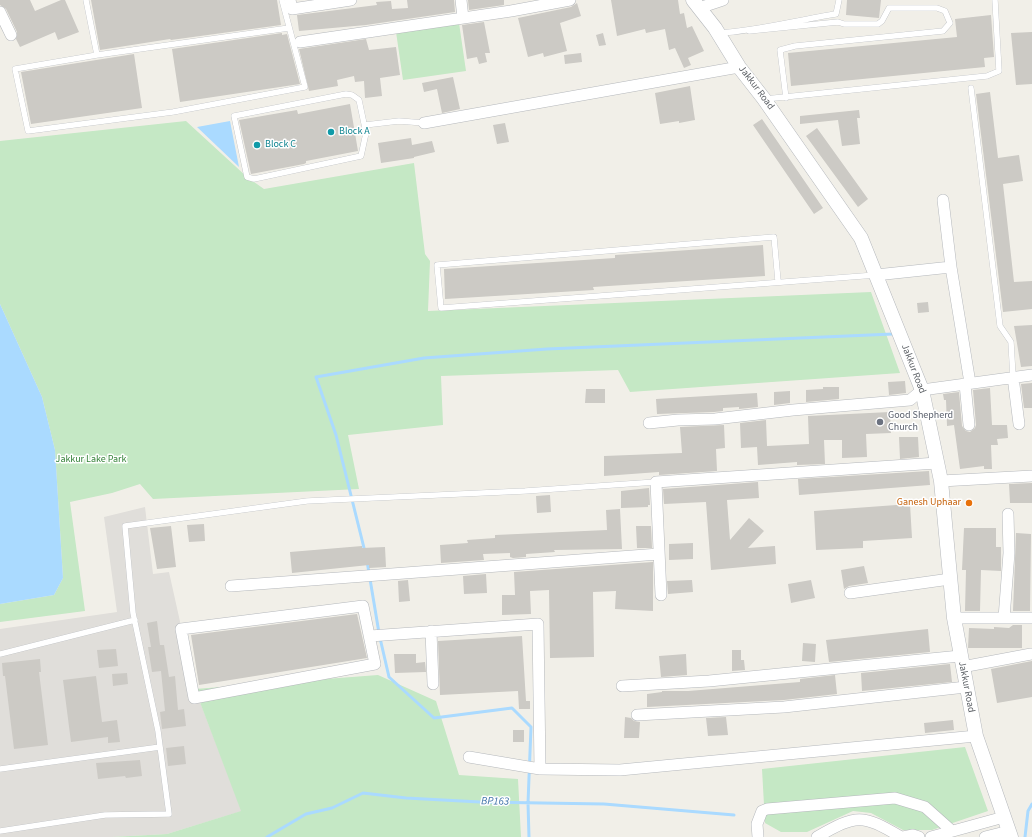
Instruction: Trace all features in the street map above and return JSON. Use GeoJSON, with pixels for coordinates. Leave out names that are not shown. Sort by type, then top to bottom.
{"type":"FeatureCollection","features":[{"type":"Feature","properties":{"kind":"street"},"geometry":{"type":"LineString","coordinates":[[289,7],[351,0]]}},
{"type":"Feature","properties":{"kind":"street"},"geometry":{"type":"LineString","coordinates":[[460,0],[462,18]]}},
{"type":"Feature","properties":{"kind":"street"},"geometry":{"type":"LineString","coordinates":[[296,42],[462,18],[570,0]]}},
{"type":"Feature","properties":{"kind":"street"},"geometry":{"type":"LineString","coordinates":[[696,4],[722,0]]}},
{"type":"Feature","properties":{"kind":"street","name":"Jakkur Road"},"geometry":{"type":"LineString","coordinates":[[696,4],[718,33],[740,67],[861,238],[922,390],[941,481],[954,618],[961,662],[976,736],[1010,834]]}},
{"type":"Feature","properties":{"kind":"street"},"geometry":{"type":"LineString","coordinates":[[0,12],[11,35]]}},
{"type":"Feature","properties":{"kind":"street"},"geometry":{"type":"LineString","coordinates":[[424,123],[740,67]]}},
{"type":"Feature","properties":{"kind":"street"},"geometry":{"type":"LineString","coordinates":[[943,200],[968,384],[969,425]]}},
{"type":"Feature","properties":{"kind":"street"},"geometry":{"type":"LineString","coordinates":[[876,275],[951,267]]}},
{"type":"Feature","properties":{"kind":"street"},"geometry":{"type":"LineString","coordinates":[[649,424],[678,420],[715,419],[793,410],[910,400],[922,390],[1032,375]]}},
{"type":"Feature","properties":{"kind":"street"},"geometry":{"type":"LineString","coordinates":[[1013,377],[1020,424]]}},
{"type":"Feature","properties":{"kind":"street"},"geometry":{"type":"LineString","coordinates":[[661,595],[656,482],[937,463]]}},
{"type":"Feature","properties":{"kind":"street"},"geometry":{"type":"LineString","coordinates":[[941,481],[1032,476]]}},
{"type":"Feature","properties":{"kind":"street"},"geometry":{"type":"LineString","coordinates":[[1004,618],[1009,553],[1008,514]]}},
{"type":"Feature","properties":{"kind":"street"},"geometry":{"type":"LineString","coordinates":[[231,586],[660,554]]}},
{"type":"Feature","properties":{"kind":"street"},"geometry":{"type":"LineString","coordinates":[[850,593],[950,579]]}},
{"type":"Feature","properties":{"kind":"street"},"geometry":{"type":"LineString","coordinates":[[363,606],[371,636],[375,664],[194,698],[181,629],[363,606]]}},
{"type":"Feature","properties":{"kind":"street"},"geometry":{"type":"LineString","coordinates":[[954,618],[1032,618]]}},
{"type":"Feature","properties":{"kind":"street"},"geometry":{"type":"LineString","coordinates":[[371,636],[538,624],[540,769]]}},
{"type":"Feature","properties":{"kind":"street"},"geometry":{"type":"LineString","coordinates":[[431,631],[433,684]]}},
{"type":"Feature","properties":{"kind":"street"},"geometry":{"type":"LineString","coordinates":[[622,686],[961,662],[1031,654]]}},
{"type":"Feature","properties":{"kind":"street"},"geometry":{"type":"LineString","coordinates":[[637,715],[784,707],[966,687]]}},
{"type":"Feature","properties":{"kind":"street"},"geometry":{"type":"LineString","coordinates":[[469,757],[540,769],[620,770],[976,736]]}},
{"type":"Feature","properties":{"kind":"street"},"geometry":{"type":"LineString","coordinates":[[758,837],[758,820],[762,811],[767,809],[895,798],[925,807],[952,831]]}},
{"type":"Feature","properties":{"kind":"street"},"geometry":{"type":"LineString","coordinates":[[931,837],[1004,817]]}},
{"type":"Feature","properties":{"kind":"street"},"geometry":{"type":"LineString","coordinates":[[816,837],[839,824],[860,818],[879,824],[902,837],[912,835],[919,837]]}},
{"type":"Feature","properties":{"kind":"street"},"geometry":{"type":"LineString","coordinates":[[985,837],[1010,834]]}},
{"type":"Feature","properties":{"kind":"lane"},"geometry":{"type":"LineString","coordinates":[[86,0],[97,55]]}},
{"type":"Feature","properties":{"kind":"lane"},"geometry":{"type":"LineString","coordinates":[[282,0],[289,7],[289,28],[296,42],[305,87],[173,112],[28,131],[15,69],[97,55],[289,28]]}},
{"type":"Feature","properties":{"kind":"lane"},"geometry":{"type":"LineString","coordinates":[[749,31],[766,26],[836,14],[838,0]]}},
{"type":"Feature","properties":{"kind":"lane"},"geometry":{"type":"LineString","coordinates":[[764,99],[786,98],[987,76],[999,71],[995,0]]}},
{"type":"Feature","properties":{"kind":"lane"},"geometry":{"type":"LineString","coordinates":[[718,33],[838,22],[844,24],[878,24],[882,21],[889,8],[937,8],[945,11],[950,23],[943,32],[795,46],[780,50],[786,98]]}},
{"type":"Feature","properties":{"kind":"lane"},"geometry":{"type":"LineString","coordinates":[[971,88],[1000,326],[1011,342],[1013,377]]}},
{"type":"Feature","properties":{"kind":"lane"},"geometry":{"type":"LineString","coordinates":[[352,95],[359,100],[365,125],[366,133],[362,156],[254,179],[247,177],[234,116],[352,95]]}},
{"type":"Feature","properties":{"kind":"lane"},"geometry":{"type":"LineString","coordinates":[[365,125],[399,121],[424,123]]}},
{"type":"Feature","properties":{"kind":"lane"},"geometry":{"type":"LineString","coordinates":[[778,281],[774,237],[437,265],[440,308],[778,281],[876,275]]}},
{"type":"Feature","properties":{"kind":"lane"},"geometry":{"type":"LineString","coordinates":[[0,831],[104,816],[169,814],[160,747],[135,620],[125,526],[307,501],[525,491],[656,482]]}},
{"type":"Feature","properties":{"kind":"lane"},"geometry":{"type":"LineString","coordinates":[[0,654],[135,620]]}},
{"type":"Feature","properties":{"kind":"lane"},"geometry":{"type":"LineString","coordinates":[[0,769],[160,747]]}},
{"type":"Feature","properties":{"kind":"shaded area"},"geometry":{"type":"Polygon","coordinates":[[[145,507],[153,574],[169,572],[195,689],[242,811],[167,834],[112,837],[0,837],[0,629],[117,612],[104,517],[145,507]]]}},
{"type":"Feature","properties":{"kind":"green space"},"geometry":{"type":"Polygon","coordinates":[[[459,23],[466,71],[403,80],[396,32],[459,23]]]}},
{"type":"Feature","properties":{"kind":"green space","name":"Jakkur Lake Park"},"geometry":{"type":"Polygon","coordinates":[[[186,121],[247,177],[264,189],[414,163],[425,254],[430,261],[428,311],[871,292],[900,373],[630,392],[618,370],[441,376],[443,425],[348,435],[359,489],[153,499],[140,484],[112,493],[70,502],[85,611],[0,622],[0,604],[54,595],[63,578],[55,450],[42,397],[0,304],[0,141],[186,121]]]}},
{"type":"Feature","properties":{"kind":"green space"},"geometry":{"type":"Polygon","coordinates":[[[378,675],[436,701],[459,775],[518,779],[521,837],[112,837],[167,834],[241,811],[195,689],[378,675]]]}},
{"type":"Feature","properties":{"kind":"green space"},"geometry":{"type":"Polygon","coordinates":[[[965,747],[988,811],[932,830],[903,830],[871,813],[853,811],[807,832],[781,832],[765,823],[762,769],[965,747]]]}},
{"type":"Feature","properties":{"kind":"water"},"geometry":{"type":"Polygon","coordinates":[[[230,121],[239,167],[197,127],[230,121]]]}},
{"type":"Feature","properties":{"kind":"water"},"geometry":{"type":"Polygon","coordinates":[[[0,304],[42,397],[55,450],[63,578],[54,595],[0,604],[0,304]]]}},
{"type":"Feature","properties":{"kind":"building"},"geometry":{"type":"Polygon","coordinates":[[[0,0],[30,0],[35,11],[61,0],[65,0],[79,32],[58,40],[55,32],[20,47],[16,39],[17,32],[6,9],[0,5],[0,0]]]}},
{"type":"Feature","properties":{"kind":"building"},"geometry":{"type":"Polygon","coordinates":[[[91,0],[277,0],[281,25],[170,39],[100,50],[91,0]]]}},
{"type":"Feature","properties":{"kind":"building"},"geometry":{"type":"Polygon","coordinates":[[[407,0],[454,0],[455,12],[366,25],[299,31],[297,15],[377,5],[376,2],[391,1],[392,9],[408,8],[407,0]]]}},
{"type":"Feature","properties":{"kind":"building"},"geometry":{"type":"Polygon","coordinates":[[[468,0],[504,0],[504,5],[469,10],[468,0]]]}},
{"type":"Feature","properties":{"kind":"building"},"geometry":{"type":"Polygon","coordinates":[[[611,0],[678,0],[680,14],[684,13],[687,28],[692,26],[704,51],[688,58],[691,65],[684,68],[675,48],[669,50],[665,29],[646,33],[645,29],[617,36],[611,0]]]}},
{"type":"Feature","properties":{"kind":"building"},"geometry":{"type":"Polygon","coordinates":[[[847,0],[881,0],[879,18],[846,15],[847,0]]]}},
{"type":"Feature","properties":{"kind":"building"},"geometry":{"type":"Polygon","coordinates":[[[577,3],[581,16],[560,23],[567,51],[544,57],[543,53],[528,57],[518,18],[571,7],[577,3]]]}},
{"type":"Feature","properties":{"kind":"building"},"geometry":{"type":"Polygon","coordinates":[[[991,15],[994,57],[984,58],[985,67],[791,86],[788,53],[957,37],[955,19],[991,15]]]}},
{"type":"Feature","properties":{"kind":"building"},"geometry":{"type":"Polygon","coordinates":[[[484,22],[490,53],[485,53],[487,62],[479,64],[477,57],[467,59],[462,25],[484,22]]]}},
{"type":"Feature","properties":{"kind":"building"},"geometry":{"type":"Polygon","coordinates":[[[1032,32],[1032,84],[1016,85],[1011,33],[1032,32]]]}},
{"type":"Feature","properties":{"kind":"building"},"geometry":{"type":"Polygon","coordinates":[[[282,33],[282,35],[287,34],[300,84],[180,102],[172,49],[282,33]]]}},
{"type":"Feature","properties":{"kind":"building"},"geometry":{"type":"Polygon","coordinates":[[[603,33],[606,45],[599,46],[596,35],[603,33]]]}},
{"type":"Feature","properties":{"kind":"building"},"geometry":{"type":"Polygon","coordinates":[[[366,39],[369,50],[396,47],[400,75],[380,78],[382,96],[365,98],[364,81],[355,82],[354,76],[337,80],[338,86],[309,91],[299,49],[366,39]]]}},
{"type":"Feature","properties":{"kind":"building"},"geometry":{"type":"Polygon","coordinates":[[[581,53],[582,62],[565,64],[564,55],[581,53]]]}},
{"type":"Feature","properties":{"kind":"building"},"geometry":{"type":"Polygon","coordinates":[[[134,54],[142,108],[31,124],[21,72],[134,54]]]}},
{"type":"Feature","properties":{"kind":"building"},"geometry":{"type":"Polygon","coordinates":[[[453,77],[460,109],[442,113],[437,89],[424,92],[422,83],[453,77]]]}},
{"type":"Feature","properties":{"kind":"building"},"geometry":{"type":"Polygon","coordinates":[[[690,86],[695,120],[660,124],[655,93],[690,86]]]}},
{"type":"Feature","properties":{"kind":"building"},"geometry":{"type":"Polygon","coordinates":[[[990,92],[998,158],[1019,155],[1023,181],[1003,184],[1014,282],[1032,281],[1032,309],[1003,312],[976,94],[990,92]]]}},
{"type":"Feature","properties":{"kind":"building"},"geometry":{"type":"Polygon","coordinates":[[[350,104],[358,151],[306,161],[304,164],[251,174],[239,120],[297,110],[298,114],[350,104]]]}},
{"type":"Feature","properties":{"kind":"building"},"geometry":{"type":"Polygon","coordinates":[[[859,110],[860,118],[857,118],[860,144],[842,146],[838,120],[800,124],[800,116],[859,110]]]}},
{"type":"Feature","properties":{"kind":"building"},"geometry":{"type":"Polygon","coordinates":[[[762,119],[823,208],[814,214],[753,125],[762,119]]]}},
{"type":"Feature","properties":{"kind":"building"},"geometry":{"type":"Polygon","coordinates":[[[505,123],[509,142],[497,144],[493,125],[505,123]]]}},
{"type":"Feature","properties":{"kind":"building"},"geometry":{"type":"Polygon","coordinates":[[[817,128],[868,199],[858,207],[806,136],[817,128]]]}},
{"type":"Feature","properties":{"kind":"building"},"geometry":{"type":"Polygon","coordinates":[[[411,138],[412,145],[432,141],[435,152],[414,158],[381,163],[378,143],[411,138]]]}},
{"type":"Feature","properties":{"kind":"building"},"geometry":{"type":"Polygon","coordinates":[[[763,245],[765,276],[593,287],[594,290],[445,299],[444,269],[615,258],[615,255],[763,245]]]}},
{"type":"Feature","properties":{"kind":"building"},"geometry":{"type":"Polygon","coordinates":[[[928,302],[929,312],[918,313],[917,303],[928,302]]]}},
{"type":"Feature","properties":{"kind":"building"},"geometry":{"type":"Polygon","coordinates":[[[1032,325],[1032,366],[1021,367],[1014,326],[1032,325]]]}},
{"type":"Feature","properties":{"kind":"building"},"geometry":{"type":"Polygon","coordinates":[[[905,381],[906,393],[889,395],[888,382],[905,381]]]}},
{"type":"Feature","properties":{"kind":"building"},"geometry":{"type":"Polygon","coordinates":[[[1032,383],[1032,408],[1024,408],[1021,384],[1032,383]]]}},
{"type":"Feature","properties":{"kind":"building"},"geometry":{"type":"Polygon","coordinates":[[[823,387],[839,387],[839,399],[806,402],[806,390],[823,389],[823,387]]]}},
{"type":"Feature","properties":{"kind":"building"},"geometry":{"type":"Polygon","coordinates":[[[990,388],[992,425],[1007,425],[1008,438],[997,439],[998,445],[991,445],[992,469],[984,469],[984,466],[960,469],[954,425],[947,426],[946,400],[944,400],[943,394],[959,392],[962,426],[966,431],[970,432],[976,425],[973,390],[990,388]]]}},
{"type":"Feature","properties":{"kind":"building"},"geometry":{"type":"Polygon","coordinates":[[[586,389],[605,389],[605,403],[585,403],[586,389]]]}},
{"type":"Feature","properties":{"kind":"building"},"geometry":{"type":"Polygon","coordinates":[[[790,391],[790,403],[774,405],[774,392],[790,391]]]}},
{"type":"Feature","properties":{"kind":"building"},"geometry":{"type":"Polygon","coordinates":[[[757,393],[758,407],[739,409],[739,407],[723,408],[723,411],[714,412],[657,414],[656,399],[757,393]]]}},
{"type":"Feature","properties":{"kind":"building"},"geometry":{"type":"Polygon","coordinates":[[[890,412],[891,433],[866,434],[867,457],[842,458],[842,440],[824,440],[825,464],[797,465],[797,462],[758,465],[757,447],[741,448],[740,423],[766,420],[767,446],[809,444],[808,416],[890,412]]]}},
{"type":"Feature","properties":{"kind":"building"},"geometry":{"type":"Polygon","coordinates":[[[724,425],[725,448],[716,449],[717,471],[659,475],[659,472],[604,476],[604,456],[682,453],[680,427],[724,425]]]}},
{"type":"Feature","properties":{"kind":"building"},"geometry":{"type":"Polygon","coordinates":[[[899,437],[918,437],[919,457],[900,459],[899,437]]]}},
{"type":"Feature","properties":{"kind":"building"},"geometry":{"type":"Polygon","coordinates":[[[929,471],[930,485],[799,495],[798,479],[929,471]]]}},
{"type":"Feature","properties":{"kind":"building"},"geometry":{"type":"Polygon","coordinates":[[[758,482],[759,498],[727,500],[730,540],[749,518],[764,531],[748,548],[775,546],[776,564],[711,570],[706,502],[664,504],[663,489],[758,482]]]}},
{"type":"Feature","properties":{"kind":"building"},"geometry":{"type":"Polygon","coordinates":[[[1032,483],[1032,503],[1010,503],[1009,484],[1032,483]]]}},
{"type":"Feature","properties":{"kind":"building"},"geometry":{"type":"Polygon","coordinates":[[[649,488],[650,505],[648,505],[648,507],[621,508],[621,491],[649,488]]]}},
{"type":"Feature","properties":{"kind":"building"},"geometry":{"type":"Polygon","coordinates":[[[550,495],[551,512],[537,513],[536,496],[550,495]]]}},
{"type":"Feature","properties":{"kind":"building"},"geometry":{"type":"Polygon","coordinates":[[[910,504],[912,538],[863,541],[863,548],[816,550],[814,511],[910,504]]]}},
{"type":"Feature","properties":{"kind":"building"},"geometry":{"type":"Polygon","coordinates":[[[620,509],[622,549],[554,550],[555,552],[526,554],[526,557],[513,558],[510,557],[510,553],[483,554],[484,560],[441,563],[440,545],[468,543],[467,540],[495,538],[495,535],[607,530],[606,510],[620,509]]]}},
{"type":"Feature","properties":{"kind":"building"},"geometry":{"type":"Polygon","coordinates":[[[204,524],[205,541],[189,542],[187,525],[204,524]]]}},
{"type":"Feature","properties":{"kind":"building"},"geometry":{"type":"Polygon","coordinates":[[[171,526],[176,567],[157,569],[150,528],[171,526]]]}},
{"type":"Feature","properties":{"kind":"building"},"geometry":{"type":"Polygon","coordinates":[[[636,526],[651,526],[652,548],[637,548],[636,526]]]}},
{"type":"Feature","properties":{"kind":"building"},"geometry":{"type":"Polygon","coordinates":[[[964,528],[996,528],[996,547],[1001,547],[1001,571],[981,570],[980,611],[965,611],[966,570],[962,570],[964,528]]]}},
{"type":"Feature","properties":{"kind":"building"},"geometry":{"type":"Polygon","coordinates":[[[1016,533],[1031,534],[1030,611],[1013,611],[1016,533]]]}},
{"type":"Feature","properties":{"kind":"building"},"geometry":{"type":"Polygon","coordinates":[[[693,543],[693,559],[669,560],[669,544],[693,543]]]}},
{"type":"Feature","properties":{"kind":"building"},"geometry":{"type":"Polygon","coordinates":[[[362,546],[362,548],[385,547],[386,567],[369,568],[369,565],[292,573],[290,552],[362,546]]]}},
{"type":"Feature","properties":{"kind":"building"},"geometry":{"type":"Polygon","coordinates":[[[653,562],[653,611],[615,609],[616,591],[593,592],[594,657],[550,658],[549,590],[530,591],[531,614],[502,615],[502,595],[515,595],[514,572],[653,562]]]}},
{"type":"Feature","properties":{"kind":"building"},"geometry":{"type":"Polygon","coordinates":[[[864,566],[868,583],[849,586],[844,589],[841,570],[864,566]]]}},
{"type":"Feature","properties":{"kind":"building"},"geometry":{"type":"Polygon","coordinates":[[[486,574],[487,593],[464,594],[463,576],[486,574]]]}},
{"type":"Feature","properties":{"kind":"building"},"geometry":{"type":"Polygon","coordinates":[[[408,580],[410,601],[399,602],[398,581],[408,580]]]}},
{"type":"Feature","properties":{"kind":"building"},"geometry":{"type":"Polygon","coordinates":[[[692,580],[693,592],[668,594],[667,581],[692,580]]]}},
{"type":"Feature","properties":{"kind":"building"},"geometry":{"type":"Polygon","coordinates":[[[811,580],[815,598],[791,603],[788,584],[811,580]]]}},
{"type":"Feature","properties":{"kind":"building"},"geometry":{"type":"Polygon","coordinates":[[[357,614],[367,658],[199,685],[191,635],[357,614]]]}},
{"type":"Feature","properties":{"kind":"building"},"geometry":{"type":"Polygon","coordinates":[[[157,621],[160,645],[164,645],[169,677],[175,676],[178,710],[184,709],[186,726],[162,729],[160,712],[165,711],[161,671],[152,672],[148,647],[151,647],[147,623],[157,621]]]}},
{"type":"Feature","properties":{"kind":"building"},"geometry":{"type":"Polygon","coordinates":[[[1013,625],[1022,625],[1022,648],[968,648],[969,628],[1009,628],[1013,625]]]}},
{"type":"Feature","properties":{"kind":"building"},"geometry":{"type":"Polygon","coordinates":[[[928,629],[930,652],[829,662],[826,640],[928,629]]]}},
{"type":"Feature","properties":{"kind":"building"},"geometry":{"type":"Polygon","coordinates":[[[522,636],[526,701],[530,701],[530,709],[519,709],[518,691],[440,695],[438,641],[522,636]]]}},
{"type":"Feature","properties":{"kind":"building"},"geometry":{"type":"Polygon","coordinates":[[[803,643],[816,644],[815,662],[802,661],[803,643]]]}},
{"type":"Feature","properties":{"kind":"building"},"geometry":{"type":"Polygon","coordinates":[[[116,649],[118,666],[99,668],[97,650],[116,649]]]}},
{"type":"Feature","properties":{"kind":"building"},"geometry":{"type":"Polygon","coordinates":[[[732,650],[741,650],[741,660],[744,660],[745,670],[732,671],[732,650]]]}},
{"type":"Feature","properties":{"kind":"building"},"geometry":{"type":"Polygon","coordinates":[[[394,654],[416,654],[416,663],[425,662],[426,672],[395,673],[394,654]]]}},
{"type":"Feature","properties":{"kind":"building"},"geometry":{"type":"Polygon","coordinates":[[[686,654],[687,675],[661,677],[659,656],[686,654]]]}},
{"type":"Feature","properties":{"kind":"building"},"geometry":{"type":"Polygon","coordinates":[[[40,659],[41,672],[39,672],[48,745],[14,749],[2,663],[40,659]]]}},
{"type":"Feature","properties":{"kind":"building"},"geometry":{"type":"Polygon","coordinates":[[[1032,661],[1032,697],[997,703],[991,669],[1032,661]]]}},
{"type":"Feature","properties":{"kind":"building"},"geometry":{"type":"Polygon","coordinates":[[[950,664],[952,682],[862,691],[861,673],[950,664]]]}},
{"type":"Feature","properties":{"kind":"building"},"geometry":{"type":"Polygon","coordinates":[[[127,673],[128,684],[113,686],[112,674],[127,673]]]}},
{"type":"Feature","properties":{"kind":"building"},"geometry":{"type":"Polygon","coordinates":[[[835,675],[837,694],[784,700],[647,707],[647,694],[662,691],[688,691],[800,682],[800,679],[835,675]]]}},
{"type":"Feature","properties":{"kind":"building"},"geometry":{"type":"Polygon","coordinates":[[[96,676],[102,722],[117,720],[120,742],[108,743],[108,737],[71,742],[63,680],[96,676]]]}},
{"type":"Feature","properties":{"kind":"building"},"geometry":{"type":"Polygon","coordinates":[[[625,717],[640,722],[639,738],[624,738],[625,717]]]}},
{"type":"Feature","properties":{"kind":"building"},"geometry":{"type":"Polygon","coordinates":[[[726,717],[728,735],[708,736],[706,718],[726,717]]]}},
{"type":"Feature","properties":{"kind":"building"},"geometry":{"type":"Polygon","coordinates":[[[953,720],[954,730],[925,733],[924,723],[953,720]]]}},
{"type":"Feature","properties":{"kind":"building"},"geometry":{"type":"Polygon","coordinates":[[[513,730],[524,730],[524,742],[513,742],[513,730]]]}},
{"type":"Feature","properties":{"kind":"building"},"geometry":{"type":"Polygon","coordinates":[[[184,746],[186,764],[168,766],[166,748],[184,746]]]}},
{"type":"Feature","properties":{"kind":"building"},"geometry":{"type":"Polygon","coordinates":[[[140,760],[142,776],[98,779],[96,763],[140,760]]]}},
{"type":"Feature","properties":{"kind":"waterway"},"geometry":{"type":"LineString","coordinates":[[365,552],[336,435],[316,377],[424,358],[547,349],[893,334]]}},
{"type":"Feature","properties":{"kind":"waterway"},"geometry":{"type":"LineString","coordinates":[[367,561],[379,633]]}},
{"type":"Feature","properties":{"kind":"waterway"},"geometry":{"type":"LineString","coordinates":[[380,638],[389,677],[434,718],[512,708],[531,727],[528,803],[529,837]]}},
{"type":"Feature","properties":{"kind":"waterway","name":"BP163"},"geometry":{"type":"LineString","coordinates":[[267,837],[306,814],[332,808],[363,793],[406,798],[480,802],[604,804],[734,815]]}},
{"type":"Feature","properties":{"kind":"waterway","name":"BP163"},"geometry":{"type":"LineString","coordinates":[[1025,837],[1028,811],[1032,804]]}},
{"type":"Feature","properties":{"kind":"place","name":"Block A"},"geometry":{"type":"Point","coordinates":[331,132]}},
{"type":"Feature","properties":{"kind":"place","name":"Block C"},"geometry":{"type":"Point","coordinates":[257,145]}},
{"type":"Feature","properties":{"kind":"place","name":"Good Shepherd Church"},"geometry":{"type":"Point","coordinates":[880,422]}},
{"type":"Feature","properties":{"kind":"place","name":"Ganesh Uphaar"},"geometry":{"type":"Point","coordinates":[969,503]}}]}
